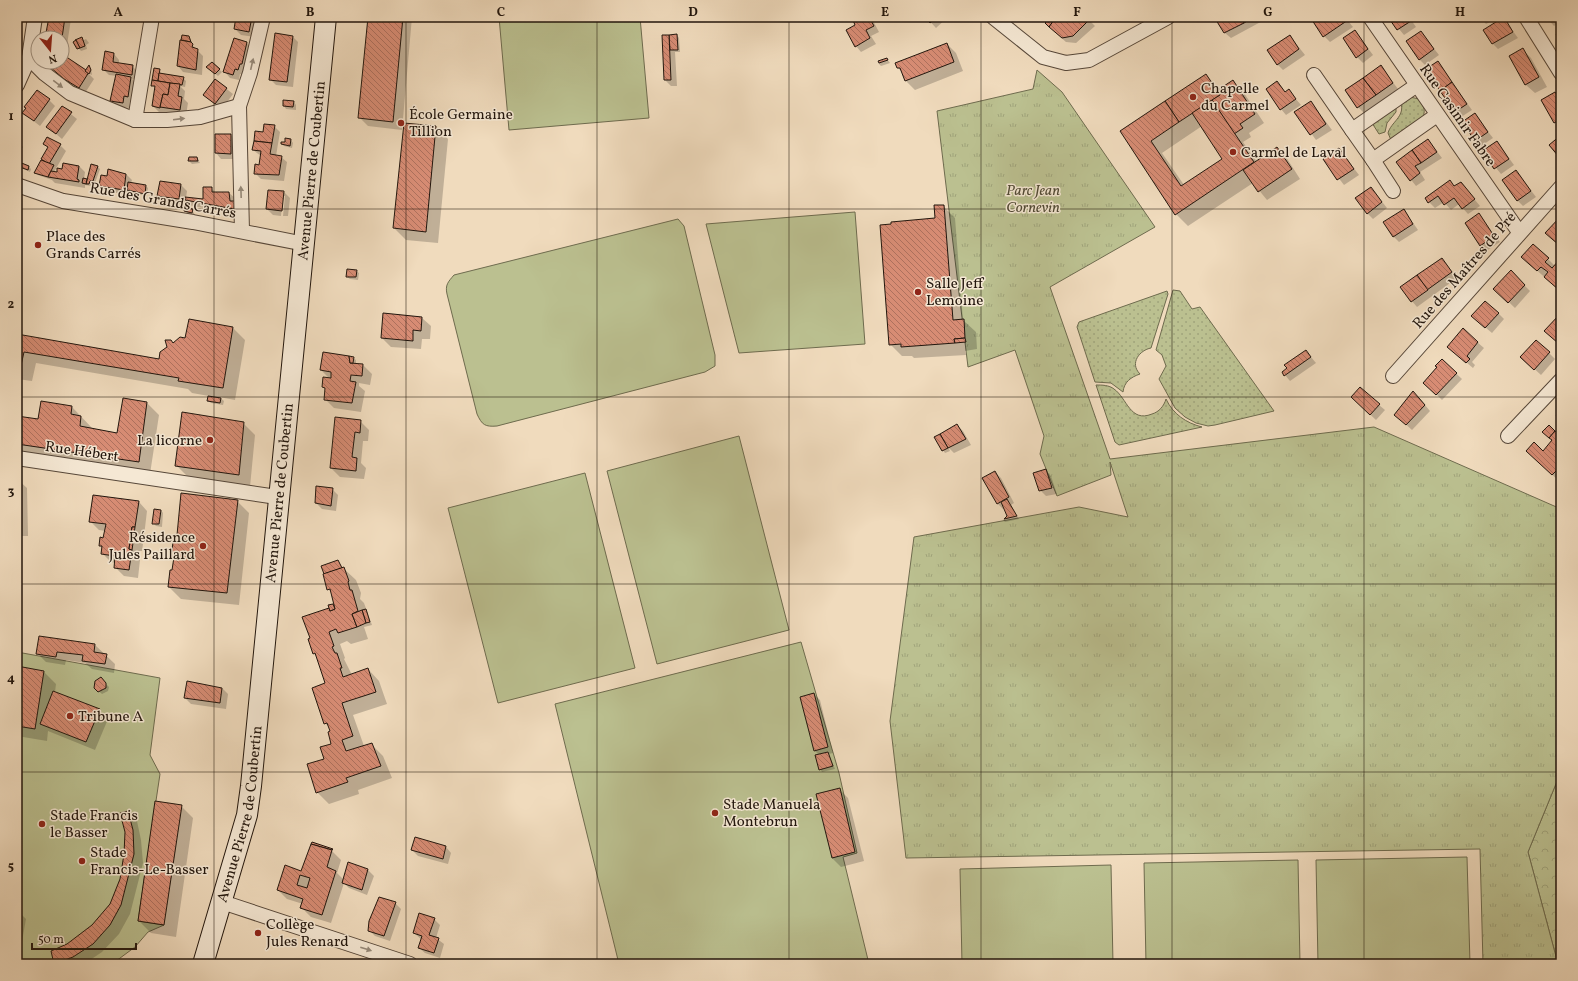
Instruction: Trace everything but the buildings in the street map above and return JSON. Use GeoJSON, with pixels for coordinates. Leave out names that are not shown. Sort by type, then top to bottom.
{"type":"FeatureCollection","features":[{"type":"Feature","properties":{"kind":"street"},"geometry":{"type":"LineString","coordinates":[[17,85],[29,58],[35,17]]}},
{"type":"Feature","properties":{"kind":"street"},"geometry":{"type":"LineString","coordinates":[[135,120],[152,17]]}},
{"type":"Feature","properties":{"kind":"street"},"geometry":{"type":"LineString","coordinates":[[242,231],[238,106],[250,73],[263,17]]}},
{"type":"Feature","properties":{"kind":"street","name":"Avenue Pierre de Coubertin"},"geometry":{"type":"LineString","coordinates":[[203,964],[247,815],[251,786],[277,497],[305,244],[326,17]]}},
{"type":"Feature","properties":{"kind":"street"},"geometry":{"type":"LineString","coordinates":[[994,17],[1043,57],[1066,63],[1089,60],[1168,17]]}},
{"type":"Feature","properties":{"kind":"street","name":"Rue Casimir Fabre"},"geometry":{"type":"LineString","coordinates":[[1370,17],[1519,232]]}},
{"type":"Feature","properties":{"kind":"street"},"geometry":{"type":"LineString","coordinates":[[1526,17],[1561,73]]}},
{"type":"Feature","properties":{"kind":"street"},"geometry":{"type":"LineString","coordinates":[[29,58],[45,74],[70,93],[135,120],[167,120],[200,117],[238,106]]}},
{"type":"Feature","properties":{"kind":"street"},"geometry":{"type":"LineString","coordinates":[[1314,75],[1393,191]]}},
{"type":"Feature","properties":{"kind":"street"},"geometry":{"type":"LineString","coordinates":[[1352,130],[1417,85]]}},
{"type":"Feature","properties":{"kind":"street"},"geometry":{"type":"LineString","coordinates":[[1373,160],[1437,115]]}},
{"type":"Feature","properties":{"kind":"street","name":"Rue des Grands Carrés"},"geometry":{"type":"LineString","coordinates":[[17,185],[63,201],[242,231],[305,244]]}},
{"type":"Feature","properties":{"kind":"street","name":"Rue des Maîtres de Pré"},"geometry":{"type":"LineString","coordinates":[[1393,376],[1519,232],[1561,187]]}},
{"type":"Feature","properties":{"kind":"street"},"geometry":{"type":"LineString","coordinates":[[1508,436],[1561,380]]}},
{"type":"Feature","properties":{"kind":"street","name":"Rue Hébert"},"geometry":{"type":"LineString","coordinates":[[17,458],[277,497]]}},
{"type":"Feature","properties":{"kind":"street"},"geometry":{"type":"LineString","coordinates":[[222,902],[410,964]]}},
{"type":"Feature","properties":{"kind":"green space"},"geometry":{"type":"Polygon","coordinates":[[[499,17],[640,17],[649,118],[509,130],[499,17]]]}},
{"type":"Feature","properties":{"kind":"green space","name":"Parc Jean Cornevin"},"geometry":{"type":"Polygon","coordinates":[[[1037,70],[1062,92],[1155,227],[1050,287],[1110,459],[1374,427],[1561,509],[1560,774],[1528,852],[1558,964],[1483,964],[1480,849],[906,858],[890,721],[914,537],[1079,507],[1128,517],[1110,462],[1111,475],[1057,496],[1040,454],[1044,436],[1015,350],[968,367],[937,111],[1033,89],[1037,70]]]}},
{"type":"Feature","properties":{"kind":"green space"},"geometry":{"type":"Polygon","coordinates":[[[1410,97],[1419,99],[1424,110],[1423,117],[1391,140],[1388,133],[1401,112],[1401,103],[1410,97]]]}},
{"type":"Feature","properties":{"kind":"green space"},"geometry":{"type":"Polygon","coordinates":[[[1396,107],[1396,112],[1387,123],[1385,132],[1379,134],[1372,123],[1396,107]]]}},
{"type":"Feature","properties":{"kind":"green space"},"geometry":{"type":"Polygon","coordinates":[[[855,212],[865,344],[739,353],[706,224],[855,212]]]}},
{"type":"Feature","properties":{"kind":"green space"},"geometry":{"type":"Polygon","coordinates":[[[678,219],[684,226],[715,355],[715,366],[705,372],[497,426],[487,426],[482,423],[477,414],[447,294],[446,288],[454,275],[678,219]]]}},
{"type":"Feature","properties":{"kind":"green space"},"geometry":{"type":"Polygon","coordinates":[[[1173,290],[1180,291],[1192,309],[1200,307],[1274,411],[1208,426],[1196,423],[1185,417],[1175,408],[1159,379],[1166,366],[1162,355],[1156,350],[1173,290]]]}},
{"type":"Feature","properties":{"kind":"green space"},"geometry":{"type":"Polygon","coordinates":[[[1167,291],[1168,294],[1151,348],[1143,351],[1136,361],[1137,370],[1140,374],[1128,380],[1123,392],[1111,383],[1095,382],[1077,327],[1079,322],[1167,291]]]}},
{"type":"Feature","properties":{"kind":"green space"},"geometry":{"type":"Polygon","coordinates":[[[1096,385],[1108,386],[1114,389],[1130,408],[1139,415],[1145,416],[1157,412],[1163,406],[1166,399],[1172,409],[1181,417],[1202,427],[1119,445],[1115,442],[1096,385]]]}},
{"type":"Feature","properties":{"kind":"green space"},"geometry":{"type":"Polygon","coordinates":[[[739,436],[789,630],[657,664],[607,471],[739,436]]]}},
{"type":"Feature","properties":{"kind":"green space"},"geometry":{"type":"Polygon","coordinates":[[[585,473],[635,668],[498,703],[448,508],[585,473]]]}},
{"type":"Feature","properties":{"kind":"green space","name":"Stade Manuela Montebrun"},"geometry":{"type":"Polygon","coordinates":[[[801,642],[839,773],[857,853],[843,857],[869,964],[619,964],[555,704],[801,642]]]}},
{"type":"Feature","properties":{"kind":"green space","name":"Stade Francis-Le-Basser"},"geometry":{"type":"Polygon","coordinates":[[[17,652],[160,678],[150,755],[160,774],[138,921],[164,925],[148,932],[135,947],[112,964],[17,964],[17,652]]]}},
{"type":"Feature","properties":{"kind":"green space"},"geometry":{"type":"Polygon","coordinates":[[[1561,757],[1561,964],[1558,964],[1528,852],[1560,774],[1561,757]]]}},
{"type":"Feature","properties":{"kind":"green space"},"geometry":{"type":"Polygon","coordinates":[[[1467,857],[1470,964],[1318,964],[1316,860],[1467,857]]]}},
{"type":"Feature","properties":{"kind":"green space"},"geometry":{"type":"Polygon","coordinates":[[[1298,860],[1300,964],[1146,964],[1144,863],[1298,860]]]}},
{"type":"Feature","properties":{"kind":"green space"},"geometry":{"type":"Polygon","coordinates":[[[1111,865],[1113,964],[962,964],[960,869],[1111,865]]]}},
{"type":"Feature","properties":{"kind":"place","name":"Chapelle du Carmel"},"geometry":{"type":"Point","coordinates":[1193,97]}},
{"type":"Feature","properties":{"kind":"place","name":"École Germaine Tillion"},"geometry":{"type":"Point","coordinates":[401,123]}},
{"type":"Feature","properties":{"kind":"place","name":"Carmel de Laval"},"geometry":{"type":"Point","coordinates":[1233,152]}},
{"type":"Feature","properties":{"kind":"place","name":"Place des Grands Carrés"},"geometry":{"type":"Point","coordinates":[38,245]}},
{"type":"Feature","properties":{"kind":"place","name":"Salle Jeff Lemoine"},"geometry":{"type":"Point","coordinates":[918,292]}},
{"type":"Feature","properties":{"kind":"place","name":"La licorne"},"geometry":{"type":"Point","coordinates":[210,440]}},
{"type":"Feature","properties":{"kind":"place","name":"Résidence Jules Paillard"},"geometry":{"type":"Point","coordinates":[203,546]}},
{"type":"Feature","properties":{"kind":"place","name":"Tribune A"},"geometry":{"type":"Point","coordinates":[70,716]}},
{"type":"Feature","properties":{"kind":"place","name":"Stade Manuela Montebrun"},"geometry":{"type":"Point","coordinates":[715,813]}},
{"type":"Feature","properties":{"kind":"place","name":"Stade Francis le Basser"},"geometry":{"type":"Point","coordinates":[42,824]}},
{"type":"Feature","properties":{"kind":"place","name":"Stade Francis-Le-Basser"},"geometry":{"type":"Point","coordinates":[82,861]}},
{"type":"Feature","properties":{"kind":"place","name":"Collège Jules Renard"},"geometry":{"type":"Point","coordinates":[258,933]}}]}
